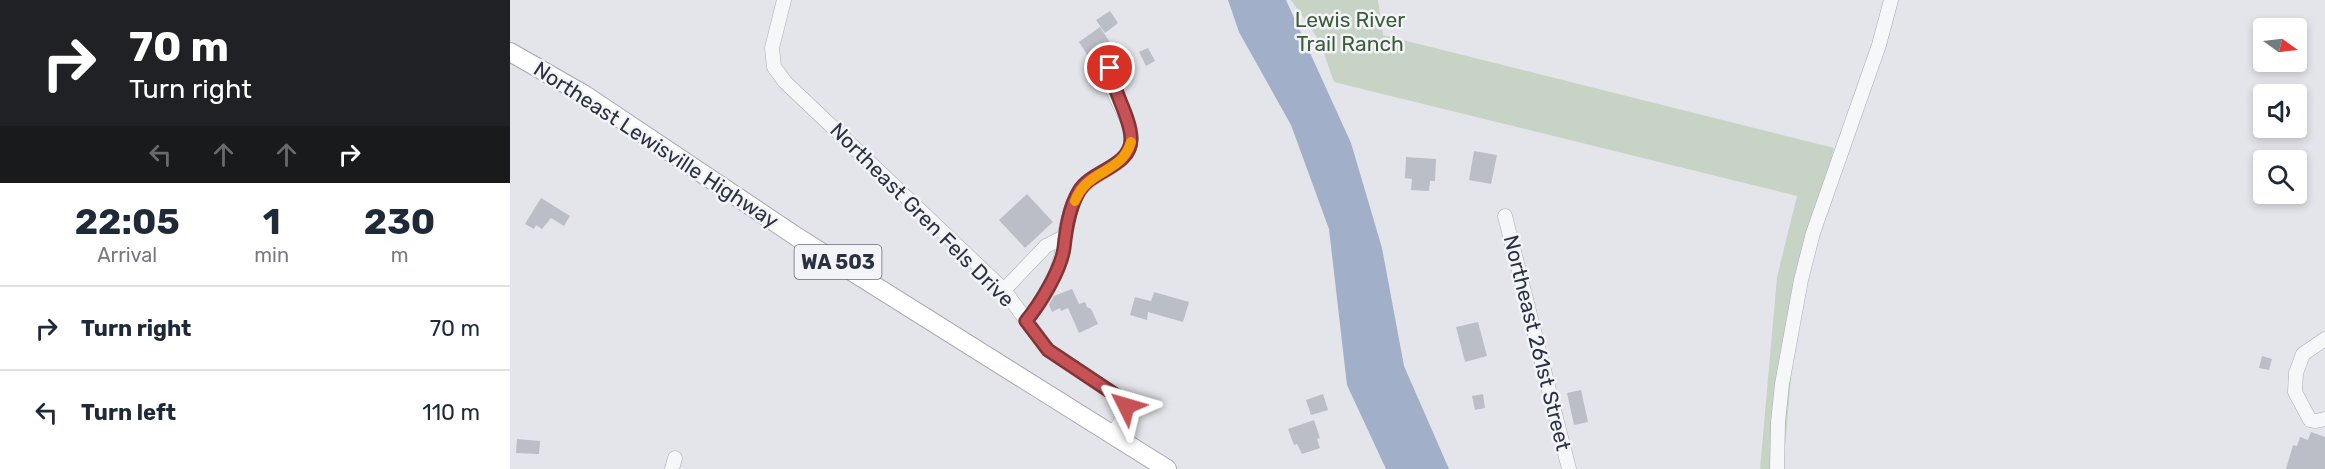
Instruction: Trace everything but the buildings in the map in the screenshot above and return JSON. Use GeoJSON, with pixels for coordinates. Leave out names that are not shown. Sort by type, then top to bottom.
{"type":"FeatureCollection","features":[{"type":"Feature","properties":{"kind":"main road","name":"Northeast Lewisville Highway"},"geometry":{"type":"LineString","coordinates":[[510,52],[585,95],[797,237],[1167,469]]}},
{"type":"Feature","properties":{"kind":"street","name":"Northeast Gren Fels Drive"},"geometry":{"type":"LineString","coordinates":[[784,0],[772,48],[774,67],[785,82],[1004,290],[1048,350],[1123,400],[1126,406],[1125,415],[1112,435]]}},
{"type":"Feature","properties":{"kind":"street"},"geometry":{"type":"LineString","coordinates":[[1777,469],[1782,384],[1801,280],[1813,233],[1879,45],[1891,0]]}},
{"type":"Feature","properties":{"kind":"street"},"geometry":{"type":"LineString","coordinates":[[1026,321],[1040,304],[1064,250],[1064,237],[1079,190],[1089,179],[1114,166],[1127,153],[1131,139],[1126,119],[1112,84],[1110,68],[1119,52]]}},
{"type":"Feature","properties":{"kind":"street","name":"Northeast 261st Street"},"geometry":{"type":"LineString","coordinates":[[1504,216],[1569,469]]}},
{"type":"Feature","properties":{"kind":"street"},"geometry":{"type":"LineString","coordinates":[[1004,290],[1046,246],[1064,237]]}},
{"type":"Feature","properties":{"kind":"street"},"geometry":{"type":"LineString","coordinates":[[2325,339],[2303,354],[2296,373],[2295,392],[2310,420],[2325,419]]}},
{"type":"Feature","properties":{"kind":"green space","name":"Lewis River Trail Ranch"},"geometry":{"type":"Polygon","coordinates":[[[1291,0],[1378,0],[1383,35],[1834,148],[1799,286],[1783,469],[1760,469],[1777,277],[1797,196],[1334,82],[1319,40],[1291,0]]]}},
{"type":"Feature","properties":{"kind":"water"},"geometry":{"type":"Polygon","coordinates":[[[1228,0],[1286,0],[1351,143],[1382,248],[1404,366],[1449,469],[1386,469],[1347,385],[1329,229],[1291,125],[1239,32],[1228,0]]]}},
{"type":"Feature","properties":{"kind":"slow traffic"},"geometry":{"type":"LineString","coordinates":[[1075,201],[1079,190],[1089,179],[1114,166],[1127,153],[1131,142]]}},
{"type":"Feature","properties":{"kind":"route"},"geometry":{"type":"LineString","coordinates":[[1110,68],[1112,84],[1126,119],[1131,139],[1127,153],[1114,166],[1089,179],[1079,190],[1064,237],[1064,250],[1040,304],[1026,321],[1048,350],[1123,400],[1126,406]]}}]}
